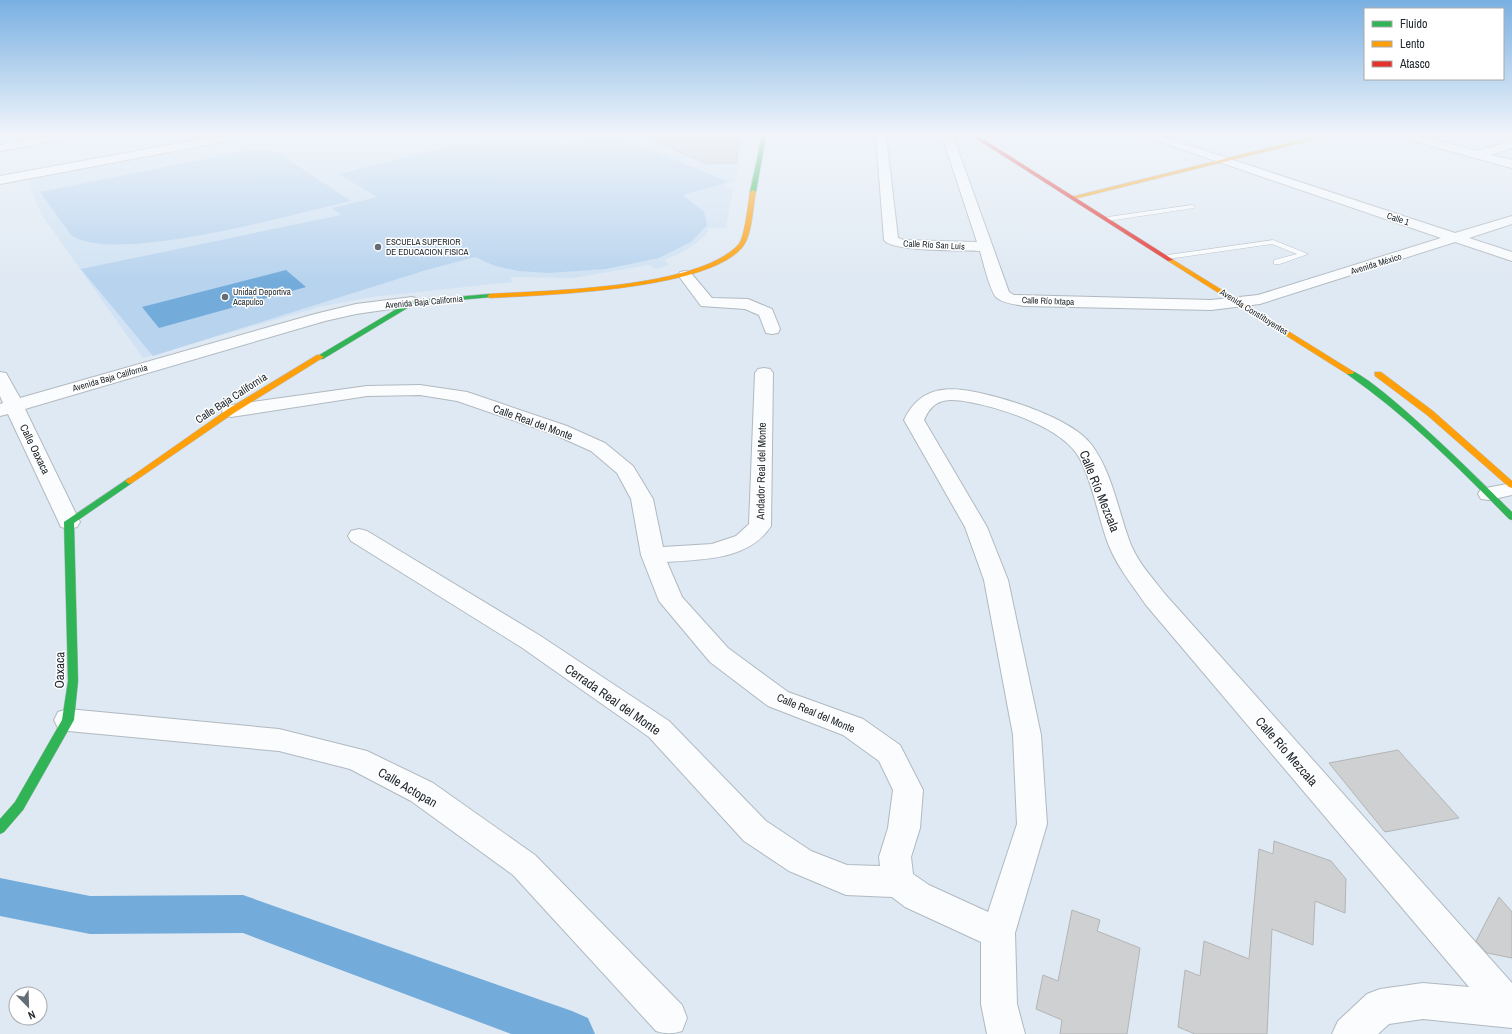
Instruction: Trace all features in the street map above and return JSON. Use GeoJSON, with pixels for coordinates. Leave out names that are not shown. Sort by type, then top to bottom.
{"type":"FeatureCollection","features":[{"type":"Feature","properties":{"kind":"main road","name":"Avenida Baja California"},"geometry":{"type":"LineString","coordinates":[[412,302],[628,285],[684,275],[713,265],[732,255],[742,244],[755,184]]}},
{"type":"Feature","properties":{"kind":"main road","name":"Avenida Constituyentes"},"geometry":{"type":"LineString","coordinates":[[1053,184],[1168,257],[1243,297],[1388,399],[1423,430],[1512,517]]}},
{"type":"Feature","properties":{"kind":"main road"},"geometry":{"type":"LineString","coordinates":[[1074,197],[1128,184]]}},
{"type":"Feature","properties":{"kind":"main road"},"geometry":{"type":"LineString","coordinates":[[1073,186],[1099,202]]}},
{"type":"Feature","properties":{"kind":"main road"},"geometry":{"type":"LineString","coordinates":[[1112,209],[1136,225]]}},
{"type":"Feature","properties":{"kind":"main road"},"geometry":{"type":"LineString","coordinates":[[1174,247],[1199,263]]}},
{"type":"Feature","properties":{"kind":"main road","name":"Avenida Constituyentes"},"geometry":{"type":"LineString","coordinates":[[1260,299],[1274,308]]}},
{"type":"Feature","properties":{"kind":"main road","name":"Calle Baja California"},"geometry":{"type":"LineString","coordinates":[[69,522],[231,411],[412,302]]}},
{"type":"Feature","properties":{"kind":"main road"},"geometry":{"type":"LineString","coordinates":[[1368,367],[1406,394],[1447,427],[1512,485]]}},
{"type":"Feature","properties":{"kind":"main road","name":"Oaxaca"},"geometry":{"type":"LineString","coordinates":[[0,828],[19,806],[68,720],[73,681],[69,522]]}},
{"type":"Feature","properties":{"kind":"street","name":"Calle Río San Luis"},"geometry":{"type":"LineString","coordinates":[[886,184],[891,240],[902,244],[986,247]]}},
{"type":"Feature","properties":{"kind":"street","name":"Calle Río Ixtapa"},"geometry":{"type":"LineString","coordinates":[[964,184],[1002,294],[1010,299],[1024,301],[1180,304],[1243,297]]}},
{"type":"Feature","properties":{"kind":"street","name":"Calle 1"},"geometry":{"type":"LineString","coordinates":[[1292,184],[1512,257]]}},
{"type":"Feature","properties":{"kind":"street","name":"Avenida México"},"geometry":{"type":"LineString","coordinates":[[1243,297],[1260,299],[1458,239],[1512,220]]}},
{"type":"Feature","properties":{"kind":"street"},"geometry":{"type":"LineString","coordinates":[[684,275],[708,303],[748,304],[766,312],[772,329]]}},
{"type":"Feature","properties":{"kind":"street","name":"Avenida Baja California"},"geometry":{"type":"LineString","coordinates":[[7,408],[321,317],[356,309],[412,302]]}},
{"type":"Feature","properties":{"kind":"street","name":"Andador Real del Monte"},"geometry":{"type":"LineString","coordinates":[[653,555],[714,550],[744,541],[760,526],[764,373]]}},
{"type":"Feature","properties":{"kind":"street","name":"Calle Oaxaca"},"geometry":{"type":"LineString","coordinates":[[0,377],[7,408],[60,500],[69,522]]}},
{"type":"Feature","properties":{"kind":"street","name":"Calle Real del Monte"},"geometry":{"type":"LineString","coordinates":[[231,411],[367,391],[420,390],[460,396],[560,430],[598,447],[626,470],[642,498],[653,555],[671,601],[719,655],[778,699],[853,727],[890,753],[908,790],[904,828],[895,857],[898,882]]}},
{"type":"Feature","properties":{"kind":"street","name":"Calle Río Mezcala"},"geometry":{"type":"LineString","coordinates":[[1006,1034],[999,1004],[998,933],[1032,824],[1027,735],[996,580],[976,527],[914,420],[918,407],[931,398],[953,395],[977,397],[1018,410],[1060,429],[1083,446],[1092,464],[1127,560],[1155,599],[1512,1009]]}},
{"type":"Feature","properties":{"kind":"street"},"geometry":{"type":"LineString","coordinates":[[1488,494],[1512,489]]}},
{"type":"Feature","properties":{"kind":"street","name":"Cerrada Real del Monte"},"geometry":{"type":"LineString","coordinates":[[359,536],[530,641],[659,729],[755,831],[800,860],[846,880],[898,882]]}},
{"type":"Feature","properties":{"kind":"street","name":"Calle Actopan"},"geometry":{"type":"LineString","coordinates":[[68,720],[279,740],[356,759],[422,792],[524,865],[669,1018]]}},
{"type":"Feature","properties":{"kind":"street"},"geometry":{"type":"LineString","coordinates":[[898,882],[917,896],[998,933]]}},
{"type":"Feature","properties":{"kind":"street","name":"Calle Río Mezcala"},"geometry":{"type":"LineString","coordinates":[[1351,1034],[1380,1007],[1423,1001],[1512,1009]]}},
{"type":"Feature","properties":{"kind":"lane"},"geometry":{"type":"LineString","coordinates":[[1108,219],[1192,207]]}},
{"type":"Feature","properties":{"kind":"lane"},"geometry":{"type":"LineString","coordinates":[[1168,257],[1274,242],[1304,254],[1277,262]]}},
{"type":"Feature","properties":{"kind":"shaded area","name":"ESCUELA SUPERIOR DE EDUCACION FISICA"},"geometry":{"type":"Polygon","coordinates":[[[30,184],[726,184],[724,185],[733,189],[726,228],[709,228],[706,235],[685,251],[664,260],[670,265],[655,269],[649,265],[574,278],[511,277],[512,282],[372,297],[323,306],[143,358],[41,214],[30,184]]]}},
{"type":"Feature","properties":{"kind":"shaded area"},"geometry":{"type":"Polygon","coordinates":[[[79,184],[326,184],[351,201],[207,234],[164,241],[125,244],[93,243],[71,235],[40,192],[79,184]]]}},
{"type":"Feature","properties":{"kind":"shaded area"},"geometry":{"type":"Polygon","coordinates":[[[356,184],[721,184],[683,195],[704,212],[707,225],[691,242],[659,258],[606,269],[549,273],[519,271],[495,266],[475,257],[423,271],[153,356],[81,269],[341,215],[332,208],[377,197],[356,184]]]}},
{"type":"Feature","properties":{"kind":"water","name":"Unidad Deportiva Acapulco"},"geometry":{"type":"Polygon","coordinates":[[[286,270],[306,287],[159,328],[142,307],[286,270]]]}},
{"type":"Feature","properties":{"kind":"building"},"geometry":{"type":"Polygon","coordinates":[[[1398,750],[1459,818],[1385,832],[1329,763],[1398,750]]]}},
{"type":"Feature","properties":{"kind":"building"},"geometry":{"type":"Polygon","coordinates":[[[1274,841],[1331,861],[1346,879],[1345,913],[1315,901],[1313,945],[1272,929],[1267,1034],[1195,1034],[1178,1027],[1185,970],[1200,976],[1204,941],[1249,959],[1259,849],[1273,854],[1274,841]]]}},
{"type":"Feature","properties":{"kind":"building"},"geometry":{"type":"Polygon","coordinates":[[[1499,897],[1512,912],[1512,958],[1487,953],[1476,941],[1499,897]]]}},
{"type":"Feature","properties":{"kind":"building"},"geometry":{"type":"Polygon","coordinates":[[[1072,910],[1100,920],[1097,931],[1140,948],[1127,1034],[1060,1034],[1062,1020],[1036,1009],[1043,975],[1058,981],[1072,910]]]}},
{"type":"Feature","properties":{"kind":"waterway"},"geometry":{"type":"LineString","coordinates":[[0,897],[90,915],[243,914],[572,1034]]}},
{"type":"Feature","properties":{"kind":"traffic: fast"},"geometry":{"type":"LineString","coordinates":[[753,192],[755,184]]}},
{"type":"Feature","properties":{"kind":"traffic: fast"},"geometry":{"type":"LineString","coordinates":[[320,357],[412,302],[490,296]]}},
{"type":"Feature","properties":{"kind":"traffic: fast"},"geometry":{"type":"LineString","coordinates":[[1350,372],[1414,422],[1454,459],[1512,517]]}},
{"type":"Feature","properties":{"kind":"traffic: fast"},"geometry":{"type":"LineString","coordinates":[[0,828],[19,806],[68,720],[73,681],[69,522],[129,481]]}},
{"type":"Feature","properties":{"kind":"traffic: slow"},"geometry":{"type":"LineString","coordinates":[[1074,197],[1127,184]]}},
{"type":"Feature","properties":{"kind":"traffic: slow"},"geometry":{"type":"LineString","coordinates":[[490,296],[548,293],[624,286],[696,271],[723,260],[741,245],[753,192]]}},
{"type":"Feature","properties":{"kind":"traffic: slow"},"geometry":{"type":"LineString","coordinates":[[1170,260],[1350,372]]}},
{"type":"Feature","properties":{"kind":"traffic: slow"},"geometry":{"type":"LineString","coordinates":[[129,481],[231,411],[320,357]]}},
{"type":"Feature","properties":{"kind":"traffic: slow"},"geometry":{"type":"LineString","coordinates":[[1378,374],[1430,413],[1512,485]]}},
{"type":"Feature","properties":{"kind":"traffic: jam"},"geometry":{"type":"LineString","coordinates":[[1050,184],[1170,260]]}},
{"type":"Feature","properties":{"kind":"place","name":"ESCUELA SUPERIOR DE EDUCACION FISICA"},"geometry":{"type":"Point","coordinates":[378,247]}},
{"type":"Feature","properties":{"kind":"place","name":"Unidad Deportiva Acapulco"},"geometry":{"type":"Point","coordinates":[225,297]}}]}
